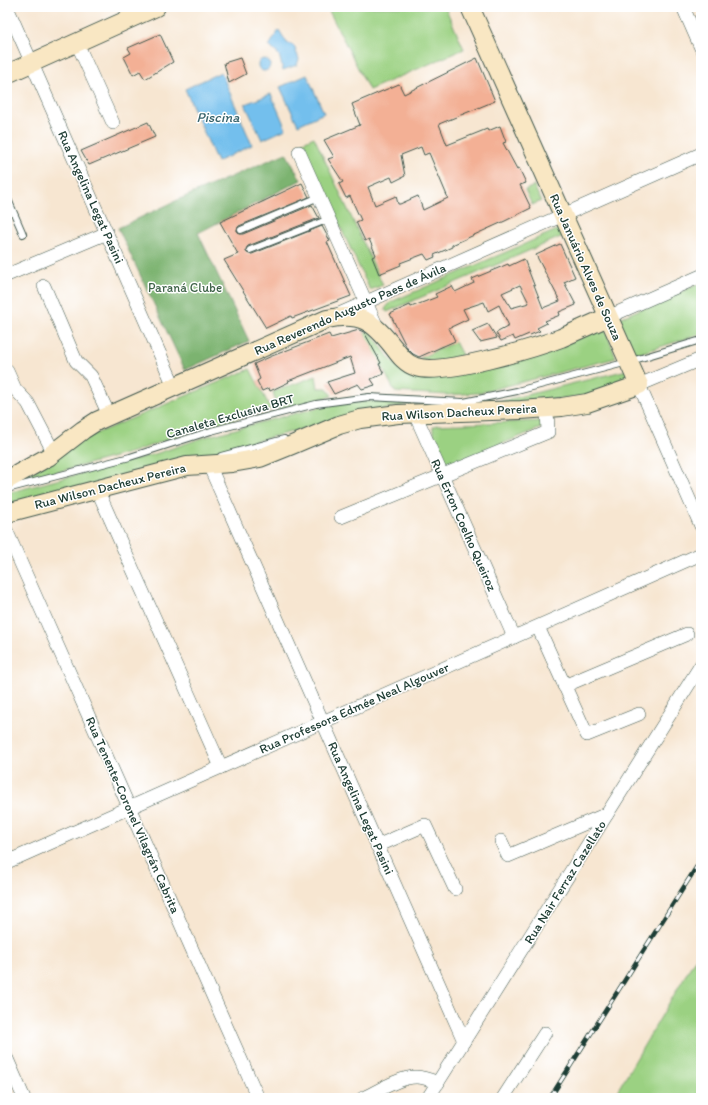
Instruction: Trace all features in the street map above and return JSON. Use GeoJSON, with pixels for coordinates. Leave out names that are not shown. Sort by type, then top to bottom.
{"type":"FeatureCollection","features":[{"type":"Feature","properties":{"kind":"main road"},"geometry":{"type":"LineString","coordinates":[[7,74],[156,7]]}},
{"type":"Feature","properties":{"kind":"main road","name":"Rua Januário Alves de Souza"},"geometry":{"type":"LineString","coordinates":[[470,7],[638,385]]}},
{"type":"Feature","properties":{"kind":"main road"},"geometry":{"type":"LineString","coordinates":[[327,319],[339,317],[356,318],[366,321],[377,327],[400,357],[407,362],[416,367],[435,370],[473,363],[545,343],[608,317]]}},
{"type":"Feature","properties":{"kind":"main road","name":"Rua Reverendo Augusto Paes de Ávila"},"geometry":{"type":"LineString","coordinates":[[7,480],[54,453],[90,425],[109,415],[327,319]]}},
{"type":"Feature","properties":{"kind":"main road","name":"Rua Wilson Dacheux Pereira"},"geometry":{"type":"LineString","coordinates":[[7,513],[187,466],[246,461],[260,458],[292,446],[339,425],[378,416],[547,408],[587,403],[638,385]]}},
{"type":"Feature","properties":{"kind":"street","name":"Rua Angelina Legat Pasini"},"geometry":{"type":"LineString","coordinates":[[7,7],[174,386]]}},
{"type":"Feature","properties":{"kind":"street"},"geometry":{"type":"LineString","coordinates":[[683,7],[701,48]]}},
{"type":"Feature","properties":{"kind":"street"},"geometry":{"type":"LineString","coordinates":[[77,43],[113,123]]}},
{"type":"Feature","properties":{"kind":"street"},"geometry":{"type":"LineString","coordinates":[[299,152],[377,327]]}},
{"type":"Feature","properties":{"kind":"street","name":"Rua Reverendo Augusto Paes de Ávila"},"geometry":{"type":"LineString","coordinates":[[327,319],[701,154]]}},
{"type":"Feature","properties":{"kind":"street"},"geometry":{"type":"LineString","coordinates":[[7,275],[107,233]]}},
{"type":"Feature","properties":{"kind":"street"},"geometry":{"type":"LineString","coordinates":[[608,317],[701,276]]}},
{"type":"Feature","properties":{"kind":"street"},"geometry":{"type":"LineString","coordinates":[[44,286],[76,361],[91,376],[109,415]]}},
{"type":"Feature","properties":{"kind":"street","name":"Rua Wilson Dacheux Pereira"},"geometry":{"type":"LineString","coordinates":[[638,385],[701,359]]}},
{"type":"Feature","properties":{"kind":"street"},"geometry":{"type":"LineString","coordinates":[[7,371],[15,389],[28,404],[54,453]]}},
{"type":"Feature","properties":{"kind":"street","name":"Rua Januário Alves de Souza"},"geometry":{"type":"LineString","coordinates":[[638,385],[701,526]]}},
{"type":"Feature","properties":{"kind":"street"},"geometry":{"type":"LineString","coordinates":[[341,517],[548,432],[547,408]]}},
{"type":"Feature","properties":{"kind":"street","name":"Rua Erton Coelho Queiroz"},"geometry":{"type":"LineString","coordinates":[[415,414],[514,637]]}},
{"type":"Feature","properties":{"kind":"street","name":"Rua Angelina Legat Pasini"},"geometry":{"type":"LineString","coordinates":[[209,465],[464,1041]]}},
{"type":"Feature","properties":{"kind":"street"},"geometry":{"type":"LineString","coordinates":[[98,489],[221,767]]}},
{"type":"Feature","properties":{"kind":"street","name":"Rua Tenente-Coronel Vilagrán Cabrita"},"geometry":{"type":"LineString","coordinates":[[7,532],[258,1098]]}},
{"type":"Feature","properties":{"kind":"street","name":"Rua Professora Edmée Neal Algouver"},"geometry":{"type":"LineString","coordinates":[[7,862],[701,554]]}},
{"type":"Feature","properties":{"kind":"street"},"geometry":{"type":"LineString","coordinates":[[538,627],[587,735],[639,714]]}},
{"type":"Feature","properties":{"kind":"street"},"geometry":{"type":"LineString","coordinates":[[564,686],[687,634]]}},
{"type":"Feature","properties":{"kind":"street","name":"Rua Nair Ferraz Cazellato"},"geometry":{"type":"LineString","coordinates":[[428,1098],[701,665]]}},
{"type":"Feature","properties":{"kind":"street"},"geometry":{"type":"LineString","coordinates":[[501,841],[508,856],[607,814]]}},
{"type":"Feature","properties":{"kind":"street"},"geometry":{"type":"LineString","coordinates":[[377,846],[425,824],[455,889]]}},
{"type":"Feature","properties":{"kind":"street"},"geometry":{"type":"LineString","coordinates":[[503,1098],[546,1033]]}},
{"type":"Feature","properties":{"kind":"street"},"geometry":{"type":"LineString","coordinates":[[7,1059],[24,1098]]}},
{"type":"Feature","properties":{"kind":"street"},"geometry":{"type":"LineString","coordinates":[[363,1098],[408,1078],[424,1078],[438,1083]]}},
{"type":"Feature","properties":{"kind":"lane"},"geometry":{"type":"LineString","coordinates":[[7,197],[23,234]]}},
{"type":"Feature","properties":{"kind":"lane"},"geometry":{"type":"LineString","coordinates":[[241,230],[319,197]]}},
{"type":"Feature","properties":{"kind":"lane"},"geometry":{"type":"LineString","coordinates":[[250,250],[329,219]]}},
{"type":"Feature","properties":{"kind":"lane","name":"Canaleta Exclusiva BRT"},"geometry":{"type":"LineString","coordinates":[[415,414],[517,391],[628,362],[701,340]]}},
{"type":"Feature","properties":{"kind":"lane","name":"Canaleta Exclusiva BRT"},"geometry":{"type":"LineString","coordinates":[[7,488],[143,453],[211,431],[321,403],[369,397],[463,402]]}},
{"type":"Feature","properties":{"kind":"lane"},"geometry":{"type":"LineString","coordinates":[[297,436],[339,425]]}},
{"type":"Feature","properties":{"kind":"lane"},"geometry":{"type":"LineString","coordinates":[[187,466],[290,438]]}},
{"type":"Feature","properties":{"kind":"green space"},"geometry":{"type":"Polygon","coordinates":[[[327,7],[445,7],[464,49],[369,90],[327,7]]]}},
{"type":"Feature","properties":{"kind":"green space"},"geometry":{"type":"Polygon","coordinates":[[[314,137],[383,285],[370,290],[301,143],[314,137]]]}},
{"type":"Feature","properties":{"kind":"green space","name":"Paraná Clube"},"geometry":{"type":"Polygon","coordinates":[[[286,153],[301,180],[198,233],[249,341],[185,370],[118,228],[182,198],[286,153]]]}},
{"type":"Feature","properties":{"kind":"green space"},"geometry":{"type":"Polygon","coordinates":[[[534,186],[541,201],[532,205],[525,190],[534,186]]]}},
{"type":"Feature","properties":{"kind":"green space"},"geometry":{"type":"Polygon","coordinates":[[[559,229],[563,236],[387,312],[385,309],[391,302],[559,229]]]}},
{"type":"Feature","properties":{"kind":"green space"},"geometry":{"type":"Polygon","coordinates":[[[701,283],[701,334],[631,356],[615,320],[701,283]]]}},
{"type":"Feature","properties":{"kind":"green space"},"geometry":{"type":"Polygon","coordinates":[[[605,328],[616,358],[479,393],[448,395],[395,392],[364,332],[370,331],[391,360],[398,367],[406,372],[426,377],[440,376],[605,328]]]}},
{"type":"Feature","properties":{"kind":"green space"},"geometry":{"type":"Polygon","coordinates":[[[455,342],[462,355],[447,360],[435,361],[420,358],[455,342]]]}},
{"type":"Feature","properties":{"kind":"green space"},"geometry":{"type":"Polygon","coordinates":[[[250,369],[271,409],[200,428],[133,452],[13,484],[90,436],[250,369]]]}},
{"type":"Feature","properties":{"kind":"green space"},"geometry":{"type":"Polygon","coordinates":[[[627,370],[630,379],[599,394],[470,409],[627,370]]]}},
{"type":"Feature","properties":{"kind":"green space"},"geometry":{"type":"Polygon","coordinates":[[[316,376],[318,388],[327,388],[332,396],[278,410],[273,392],[316,376]]]}},
{"type":"Feature","properties":{"kind":"green space"},"geometry":{"type":"Polygon","coordinates":[[[374,401],[411,404],[355,415],[7,507],[7,493],[155,454],[205,437],[316,408],[344,403],[374,401]]]}},
{"type":"Feature","properties":{"kind":"green space"},"geometry":{"type":"Polygon","coordinates":[[[540,421],[542,424],[541,428],[447,466],[433,432],[433,427],[437,425],[540,421]]]}},
{"type":"Feature","properties":{"kind":"green space"},"geometry":{"type":"Polygon","coordinates":[[[701,949],[701,1098],[613,1098],[701,949]]]}},
{"type":"Feature","properties":{"kind":"water"},"geometry":{"type":"Polygon","coordinates":[[[279,30],[287,43],[294,46],[299,59],[297,65],[283,70],[279,55],[269,46],[279,30]]]}},
{"type":"Feature","properties":{"kind":"water"},"geometry":{"type":"Polygon","coordinates":[[[266,59],[269,60],[269,70],[262,71],[259,70],[258,63],[259,60],[266,59]]]}},
{"type":"Feature","properties":{"kind":"water","name":"Piscina"},"geometry":{"type":"Polygon","coordinates":[[[221,72],[252,145],[217,162],[185,89],[221,72]]]}},
{"type":"Feature","properties":{"kind":"water"},"geometry":{"type":"Polygon","coordinates":[[[307,75],[324,113],[298,125],[280,87],[307,75]]]}},
{"type":"Feature","properties":{"kind":"water","name":"Piscina"},"geometry":{"type":"Polygon","coordinates":[[[271,94],[286,129],[262,140],[245,104],[271,94]]]}},
{"type":"Feature","properties":{"kind":"building"},"geometry":{"type":"Polygon","coordinates":[[[160,34],[173,62],[145,79],[140,71],[133,75],[124,57],[131,53],[128,48],[160,34]]]}},
{"type":"Feature","properties":{"kind":"building"},"geometry":{"type":"Polygon","coordinates":[[[240,58],[246,74],[229,83],[224,63],[240,58]]]}},
{"type":"Feature","properties":{"kind":"building"},"geometry":{"type":"Polygon","coordinates":[[[477,58],[495,101],[439,124],[447,145],[487,129],[488,131],[500,126],[506,142],[503,143],[517,169],[519,168],[526,183],[520,185],[531,208],[452,245],[452,247],[434,255],[435,257],[428,260],[424,254],[400,263],[401,265],[379,274],[372,257],[376,255],[369,239],[365,241],[356,222],[361,220],[350,196],[346,198],[339,184],[343,182],[328,159],[334,157],[324,140],[360,125],[352,104],[399,84],[404,94],[477,58]],[[421,147],[401,155],[405,176],[393,182],[391,177],[368,187],[375,205],[396,196],[398,204],[400,204],[418,196],[423,210],[448,198],[429,153],[424,155],[421,147]]]}},
{"type":"Feature","properties":{"kind":"building"},"geometry":{"type":"Polygon","coordinates":[[[148,122],[155,137],[89,165],[81,151],[148,122]]]}},
{"type":"Feature","properties":{"kind":"building"},"geometry":{"type":"Polygon","coordinates":[[[302,183],[309,197],[239,226],[237,232],[243,234],[312,205],[319,218],[248,246],[246,252],[252,254],[322,226],[330,241],[327,242],[351,296],[292,318],[291,316],[266,328],[224,260],[238,254],[220,222],[302,183]]]}},
{"type":"Feature","properties":{"kind":"building"},"geometry":{"type":"Polygon","coordinates":[[[560,244],[575,277],[564,282],[576,305],[559,312],[560,315],[545,321],[547,323],[537,328],[540,331],[515,340],[513,336],[501,341],[496,333],[509,326],[499,305],[488,311],[484,302],[463,309],[468,319],[449,328],[455,341],[419,357],[407,348],[390,314],[410,305],[411,307],[437,297],[435,294],[452,286],[455,292],[474,283],[472,279],[524,259],[543,308],[560,301],[536,255],[560,244]],[[520,285],[502,293],[511,308],[529,303],[520,285]]]}},
{"type":"Feature","properties":{"kind":"building"},"geometry":{"type":"Polygon","coordinates":[[[488,324],[497,338],[480,342],[472,331],[488,324]]]}},
{"type":"Feature","properties":{"kind":"building"},"geometry":{"type":"Polygon","coordinates":[[[359,330],[364,332],[381,363],[379,364],[384,374],[371,379],[375,385],[362,389],[358,384],[334,394],[327,382],[355,373],[350,357],[288,381],[289,382],[270,391],[269,388],[262,391],[257,381],[260,379],[254,364],[329,334],[331,338],[359,330]]]}},
{"type":"Feature","properties":{"kind":"railway"},"geometry":{"type":"LineString","coordinates":[[550,1098],[701,860]]}}]}
